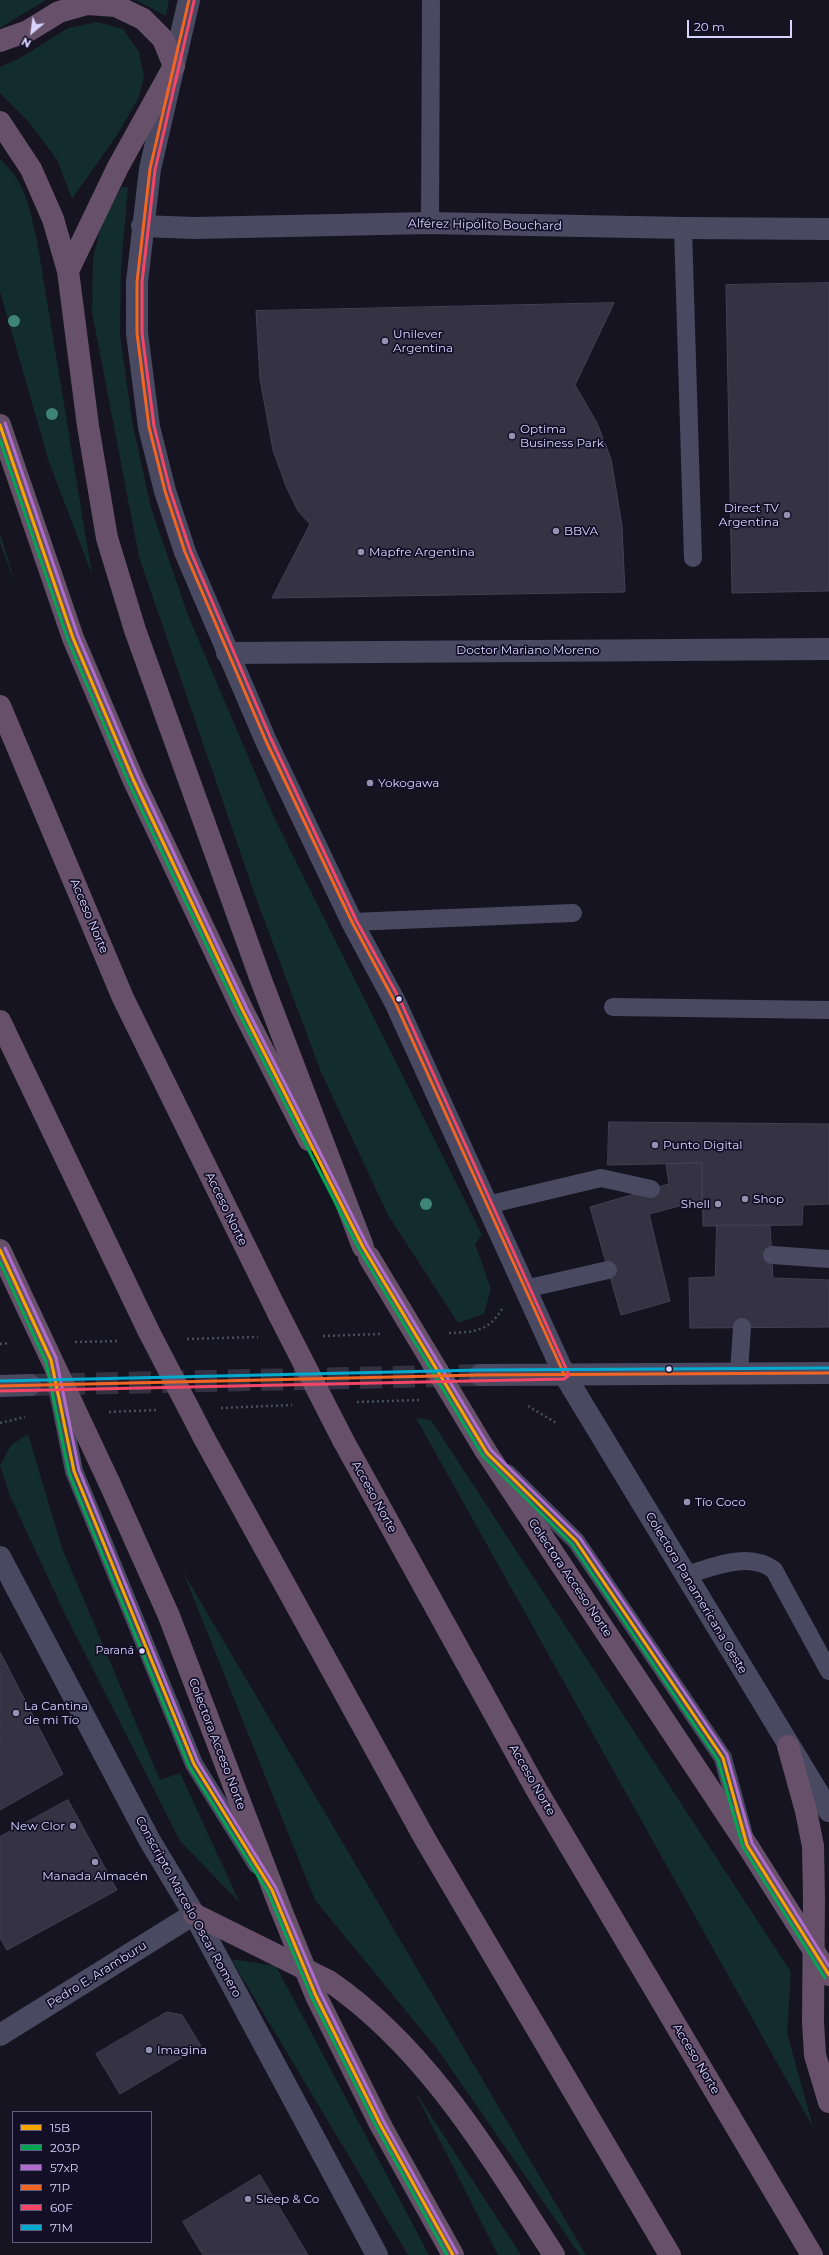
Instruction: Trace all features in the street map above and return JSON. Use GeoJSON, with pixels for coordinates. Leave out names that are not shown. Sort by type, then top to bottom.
{"type":"FeatureCollection","features":[{"type":"Feature","properties":{"kind":"highway"},"geometry":{"type":"LineString","coordinates":[[0,41],[28,31],[66,6],[94,4],[116,6],[143,19],[163,39],[174,66],[118,167],[68,272]]}},
{"type":"Feature","properties":{"kind":"highway"},"geometry":{"type":"LineString","coordinates":[[0,122],[31,169],[53,219],[68,272],[88,426],[109,545],[135,630],[258,972],[366,1252]]}},
{"type":"Feature","properties":{"kind":"highway","name":"Colectora Acceso Norte"},"geometry":{"type":"LineString","coordinates":[[0,425],[73,638],[133,779],[243,1010],[366,1252],[486,1452],[748,1847],[829,1975]]}},
{"type":"Feature","properties":{"kind":"highway","name":"Acceso Norte"},"geometry":{"type":"LineString","coordinates":[[0,706],[123,998],[278,1313],[343,1440],[536,1789],[812,2255]]}},
{"type":"Feature","properties":{"kind":"highway"},"geometry":{"type":"LineString","coordinates":[[0,1021],[148,1330],[204,1438],[425,1839],[670,2255]]}},
{"type":"Feature","properties":{"kind":"highway","name":"Colectora Acceso Norte"},"geometry":{"type":"LineString","coordinates":[[0,1250],[109,1482],[169,1616],[276,1899],[316,1996],[380,2124],[453,2255]]}},
{"type":"Feature","properties":{"kind":"highway"},"geometry":{"type":"LineString","coordinates":[[788,1746],[806,1811],[813,1846],[813,2022],[815,2055],[829,2102]]}},
{"type":"Feature","properties":{"kind":"highway"},"geometry":{"type":"LineString","coordinates":[[194,1914],[329,1981],[348,1994],[414,2055],[474,2132],[554,2255]]}},
{"type":"Feature","properties":{"kind":"street","name":"Colectora Panamericana Oeste"},"geometry":{"type":"LineString","coordinates":[[189,0],[150,169],[142,226],[137,282],[138,333],[149,427],[165,491],[185,552],[227,652],[352,922],[395,1002],[564,1374],[829,1812]]}},
{"type":"Feature","properties":{"kind":"street","name":"Alférez Hipólito Bouchard"},"geometry":{"type":"LineString","coordinates":[[142,226],[194,228],[430,223],[829,229]]}},
{"type":"Feature","properties":{"kind":"street","name":"Doctor Mariano Moreno"},"geometry":{"type":"LineString","coordinates":[[227,652],[829,649]]}},
{"type":"Feature","properties":{"kind":"street"},"geometry":{"type":"LineString","coordinates":[[480,1375],[829,1373]]}},
{"type":"Feature","properties":{"kind":"street"},"geometry":{"type":"LineString","coordinates":[[0,1386],[30,1385]]}},
{"type":"Feature","properties":{"kind":"street","name":"Conscripto Marcelo Oscar Romero"},"geometry":{"type":"LineString","coordinates":[[0,1557],[6,1585],[150,1840],[194,1914],[377,2255]]}},
{"type":"Feature","properties":{"kind":"street","name":"Pedro E. Aramburu"},"geometry":{"type":"LineString","coordinates":[[0,2035],[194,1914]]}},
{"type":"Feature","properties":{"kind":"lane"},"geometry":{"type":"LineString","coordinates":[[430,223],[431,0]]}},
{"type":"Feature","properties":{"kind":"lane"},"geometry":{"type":"LineString","coordinates":[[683,228],[693,558]]}},
{"type":"Feature","properties":{"kind":"lane"},"geometry":{"type":"LineString","coordinates":[[352,922],[573,913]]}},
{"type":"Feature","properties":{"kind":"lane"},"geometry":{"type":"LineString","coordinates":[[612,1007],[829,1010]]}},
{"type":"Feature","properties":{"kind":"lane"},"geometry":{"type":"LineString","coordinates":[[487,1205],[601,1178],[651,1189]]}},
{"type":"Feature","properties":{"kind":"lane"},"geometry":{"type":"LineString","coordinates":[[772,1255],[829,1259]]}},
{"type":"Feature","properties":{"kind":"lane"},"geometry":{"type":"LineString","coordinates":[[525,1289],[608,1270]]}},
{"type":"Feature","properties":{"kind":"lane"},"geometry":{"type":"LineString","coordinates":[[739,1373],[742,1328]]}},
{"type":"Feature","properties":{"kind":"lane"},"geometry":{"type":"LineString","coordinates":[[52,1360],[74,1471],[194,1764],[276,1899]]}},
{"type":"Feature","properties":{"kind":"lane"},"geometry":{"type":"LineString","coordinates":[[686,1575],[722,1564],[758,1561],[768,1565],[774,1570],[829,1671]]}},
{"type":"Feature","properties":{"kind":"path"},"geometry":{"type":"LineString","coordinates":[[350,1402],[422,1400]]}},
{"type":"Feature","properties":{"kind":"path"},"geometry":{"type":"LineString","coordinates":[[215,1408],[295,1405]]}},
{"type":"Feature","properties":{"kind":"path"},"geometry":{"type":"LineString","coordinates":[[526,1405],[558,1424],[562,1430]]}},
{"type":"Feature","properties":{"kind":"path"},"geometry":{"type":"LineString","coordinates":[[103,1412],[159,1410]]}},
{"type":"Feature","properties":{"kind":"path"},"geometry":{"type":"LineString","coordinates":[[0,1423],[32,1415]]}},
{"type":"Feature","properties":{"kind":"green space"},"geometry":{"type":"Polygon","coordinates":[[[0,0],[46,0],[0,28],[0,0]]]}},
{"type":"Feature","properties":{"kind":"green space"},"geometry":{"type":"Polygon","coordinates":[[[136,0],[169,0],[166,16],[136,0]]]}},
{"type":"Feature","properties":{"kind":"green space"},"geometry":{"type":"Polygon","coordinates":[[[97,22],[123,29],[139,52],[144,77],[139,97],[119,132],[72,199],[57,160],[29,122],[0,93],[0,67],[20,58],[68,28],[97,22]]]}},
{"type":"Feature","properties":{"kind":"green space"},"geometry":{"type":"Polygon","coordinates":[[[0,159],[16,177],[21,186],[29,206],[37,240],[92,575],[49,462],[0,292],[0,159]]]}},
{"type":"Feature","properties":{"kind":"green space"},"geometry":{"type":"Polygon","coordinates":[[[122,187],[128,187],[121,268],[120,334],[132,421],[151,508],[188,615],[273,815],[482,1235],[475,1244],[491,1289],[484,1314],[458,1323],[388,1215],[321,1072],[257,901],[139,557],[92,312],[93,258],[103,218],[122,187]]]}},
{"type":"Feature","properties":{"kind":"green space"},"geometry":{"type":"Polygon","coordinates":[[[0,533],[17,589],[0,543],[0,533]]]}},
{"type":"Feature","properties":{"kind":"green space"},"geometry":{"type":"Polygon","coordinates":[[[416,1418],[431,1420],[791,1972],[787,2033],[813,2127],[416,1418]]]}},
{"type":"Feature","properties":{"kind":"green space"},"geometry":{"type":"Polygon","coordinates":[[[28,1434],[62,1548],[160,1780],[180,1773],[240,1903],[180,1841],[63,1610],[10,1496],[0,1466],[11,1445],[28,1434]]]}},
{"type":"Feature","properties":{"kind":"green space"},"geometry":{"type":"Polygon","coordinates":[[[183,1572],[586,2255],[580,2255],[438,2050],[315,1900],[183,1572]]]}},
{"type":"Feature","properties":{"kind":"green space"},"geometry":{"type":"Polygon","coordinates":[[[231,1959],[276,1966],[429,2255],[408,2255],[231,1959]]]}},
{"type":"Feature","properties":{"kind":"green space"},"geometry":{"type":"Polygon","coordinates":[[[413,2088],[521,2255],[498,2255],[413,2088]]]}},
{"type":"Feature","properties":{"kind":"building"},"geometry":{"type":"Polygon","coordinates":[[[829,283],[829,591],[732,593],[726,285],[829,283]]]}},
{"type":"Feature","properties":{"kind":"building"},"geometry":{"type":"Polygon","coordinates":[[[614,303],[575,385],[597,423],[611,459],[622,526],[625,592],[272,598],[310,524],[298,511],[286,486],[273,450],[260,379],[256,311],[614,303]]]}},
{"type":"Feature","properties":{"kind":"building"},"geometry":{"type":"Polygon","coordinates":[[[609,1122],[829,1124],[829,1204],[803,1205],[802,1225],[703,1226],[702,1163],[608,1165],[609,1122]]]}},
{"type":"Feature","properties":{"kind":"building"},"geometry":{"type":"Polygon","coordinates":[[[702,1163],[702,1200],[649,1214],[670,1301],[621,1315],[590,1207],[669,1184],[666,1164],[702,1163]]]}},
{"type":"Feature","properties":{"kind":"building"},"geometry":{"type":"Polygon","coordinates":[[[717,1225],[770,1225],[773,1278],[829,1280],[829,1327],[690,1328],[689,1278],[715,1277],[717,1225]]]}},
{"type":"Feature","properties":{"kind":"building","name":"La Cantina de mi Tío"},"geometry":{"type":"Polygon","coordinates":[[[0,1652],[63,1774],[0,1810],[0,1652]]]}},
{"type":"Feature","properties":{"kind":"building"},"geometry":{"type":"Polygon","coordinates":[[[68,1800],[117,1890],[7,1950],[0,1938],[0,1837],[68,1800]]]}},
{"type":"Feature","properties":{"kind":"building","name":"Imagina"},"geometry":{"type":"Polygon","coordinates":[[[167,2012],[182,2015],[201,2046],[120,2094],[96,2054],[167,2012]]]}},
{"type":"Feature","properties":{"kind":"building","name":"Sleep & Co"},"geometry":{"type":"Polygon","coordinates":[[[260,2175],[308,2255],[203,2255],[183,2222],[260,2175]]]}},
{"type":"Feature","properties":{"kind":"tunnel"},"geometry":{"type":"LineString","coordinates":[[30,1385],[480,1375]]}},
{"type":"Feature","properties":{"kind":"transit line","name":"71P"},"geometry":{"type":"LineString","coordinates":[[189,0],[150,169],[137,282],[137,333],[149,427],[165,491],[185,552],[266,741],[352,922],[395,1002],[564,1374]]}},
{"type":"Feature","properties":{"kind":"transit line","name":"60F"},"geometry":{"type":"LineString","coordinates":[[0,1391],[564,1379],[569,1375],[400,1000],[356,920],[271,739],[190,550],[170,490],[154,426],[142,333],[142,282],[155,170],[194,1]]}},
{"type":"Feature","properties":{"kind":"transit line","name":"57xR"},"geometry":{"type":"LineString","coordinates":[[5,423],[78,636],[138,777],[247,1009],[367,1245],[491,1450],[580,1538],[727,1755],[752,1843],[829,1966]]}},
{"type":"Feature","properties":{"kind":"transit line","name":"15B"},"geometry":{"type":"LineString","coordinates":[[0,425],[73,638],[133,779],[243,1011],[363,1247],[487,1453],[576,1541],[723,1758],[747,1845],[829,1975]]}},
{"type":"Feature","properties":{"kind":"transit line","name":"203P"},"geometry":{"type":"LineString","coordinates":[[0,440],[68,640],[128,781],[239,1013],[359,1249],[483,1456],[572,1544],[718,1760],[743,1847],[825,1978]]}},
{"type":"Feature","properties":{"kind":"transit line","name":"57xR"},"geometry":{"type":"LineString","coordinates":[[5,1248],[56,1358],[79,1470],[198,1762],[276,1888],[321,1994],[384,2122],[457,2253]]}},
{"type":"Feature","properties":{"kind":"transit line","name":"15B"},"geometry":{"type":"LineString","coordinates":[[0,1250],[51,1360],[74,1471],[194,1764],[272,1890],[316,1996],[380,2124],[453,2255]]}},
{"type":"Feature","properties":{"kind":"transit line","name":"203P"},"geometry":{"type":"LineString","coordinates":[[0,1262],[46,1362],[69,1473],[189,1766],[268,1892],[312,1998],[376,2126],[447,2255]]}},
{"type":"Feature","properties":{"kind":"transit line","name":"71M"},"geometry":{"type":"LineString","coordinates":[[0,1381],[480,1370],[829,1368]]}},
{"type":"Feature","properties":{"kind":"transit line","name":"71P"},"geometry":{"type":"LineString","coordinates":[[0,1386],[480,1375],[829,1373]]}},
{"type":"Feature","properties":{"kind":"place","name":"Unilever Argentina"},"geometry":{"type":"Point","coordinates":[385,341]}},
{"type":"Feature","properties":{"kind":"place","name":"Optima Business Park"},"geometry":{"type":"Point","coordinates":[512,436]}},
{"type":"Feature","properties":{"kind":"place","name":"Direct TV Argentina"},"geometry":{"type":"Point","coordinates":[787,515]}},
{"type":"Feature","properties":{"kind":"place","name":"BBVA"},"geometry":{"type":"Point","coordinates":[556,531]}},
{"type":"Feature","properties":{"kind":"place","name":"Mapfre Argentina"},"geometry":{"type":"Point","coordinates":[361,552]}},
{"type":"Feature","properties":{"kind":"place","name":"Yokogawa"},"geometry":{"type":"Point","coordinates":[370,783]}},
{"type":"Feature","properties":{"kind":"place","name":"Punto Digital"},"geometry":{"type":"Point","coordinates":[655,1145]}},
{"type":"Feature","properties":{"kind":"place","name":"Shop"},"geometry":{"type":"Point","coordinates":[745,1199]}},
{"type":"Feature","properties":{"kind":"place","name":"Shell"},"geometry":{"type":"Point","coordinates":[718,1204]}},
{"type":"Feature","properties":{"kind":"place","name":"Tío Coco"},"geometry":{"type":"Point","coordinates":[687,1502]}},
{"type":"Feature","properties":{"kind":"place","name":"Paraná"},"geometry":{"type":"Point","coordinates":[142,1651]}},
{"type":"Feature","properties":{"kind":"place","name":"La Cantina de mi Tío"},"geometry":{"type":"Point","coordinates":[16,1713]}},
{"type":"Feature","properties":{"kind":"place","name":"New Clor"},"geometry":{"type":"Point","coordinates":[73,1826]}},
{"type":"Feature","properties":{"kind":"place","name":"Manada Almacén"},"geometry":{"type":"Point","coordinates":[95,1862]}},
{"type":"Feature","properties":{"kind":"place","name":"Imagina"},"geometry":{"type":"Point","coordinates":[149,2050]}},
{"type":"Feature","properties":{"kind":"place","name":"Sleep & Co"},"geometry":{"type":"Point","coordinates":[248,2199]}}]}
